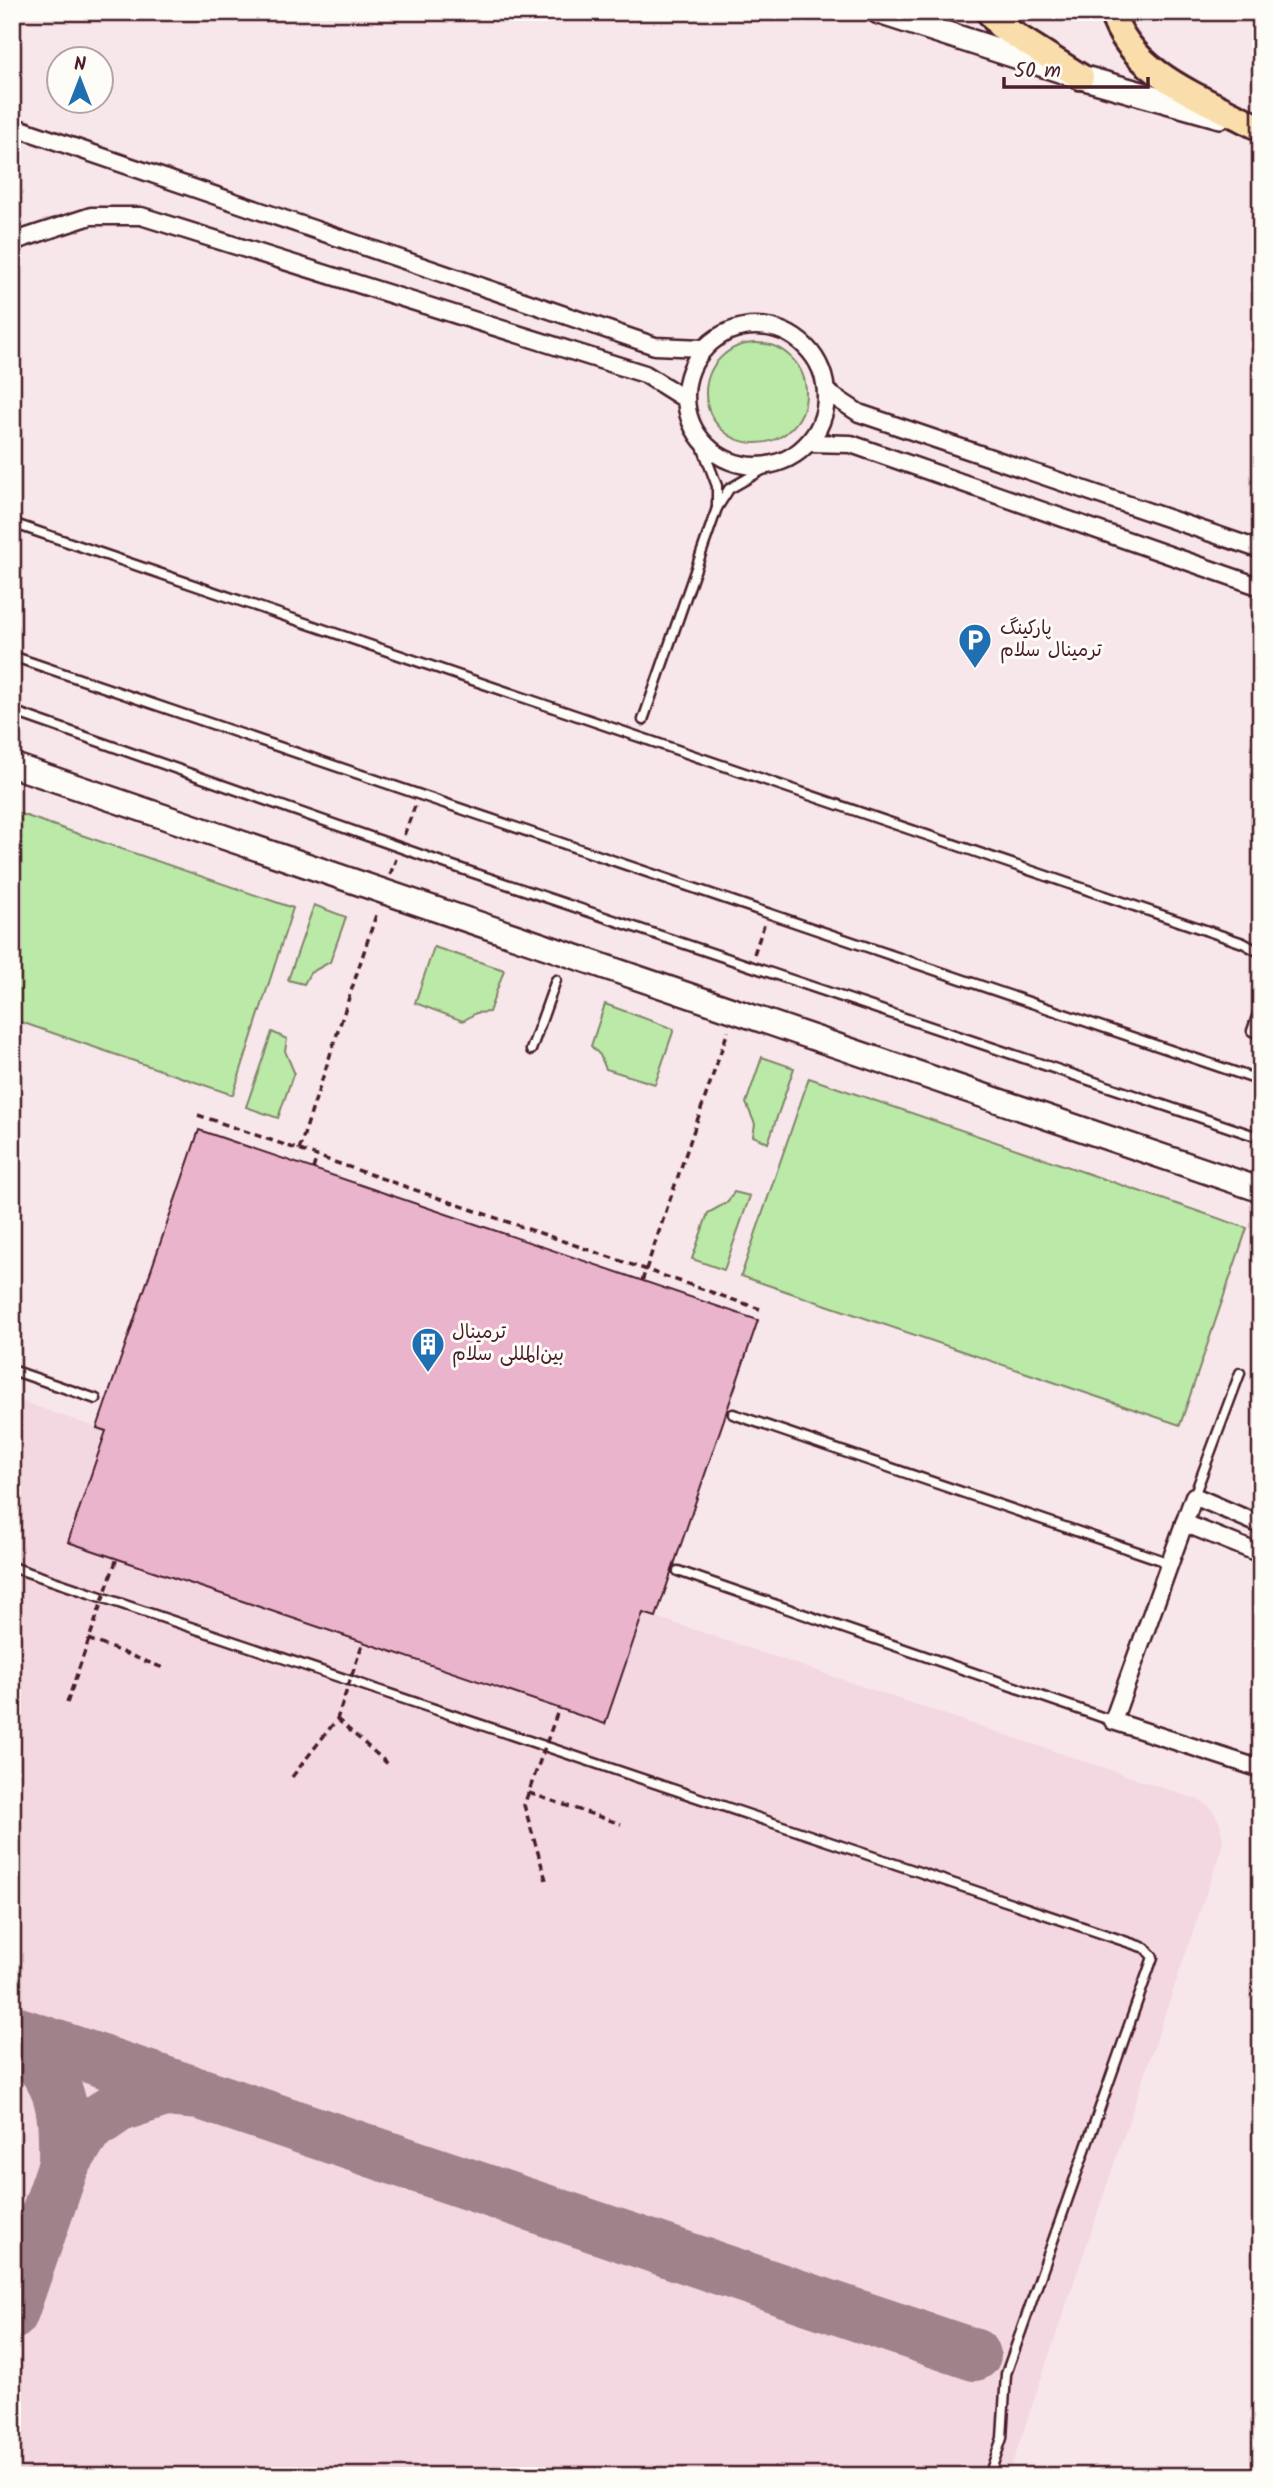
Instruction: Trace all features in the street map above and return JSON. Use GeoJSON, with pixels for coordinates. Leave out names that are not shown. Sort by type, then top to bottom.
{"type":"FeatureCollection","features":[{"type":"Feature","properties":{"kind":"main road"},"geometry":{"type":"LineString","coordinates":[[989,12],[999,25],[1082,77]]}},
{"type":"Feature","properties":{"kind":"main road"},"geometry":{"type":"LineString","coordinates":[[1112,12],[1116,26],[1154,72],[1258,127]]}},
{"type":"Feature","properties":{"kind":"street"},"geometry":{"type":"LineString","coordinates":[[878,12],[1082,77],[1258,127]]}},
{"type":"Feature","properties":{"kind":"street"},"geometry":{"type":"LineString","coordinates":[[12,126],[654,346],[703,348]]}},
{"type":"Feature","properties":{"kind":"street"},"geometry":{"type":"LineString","coordinates":[[12,242],[91,216],[141,216],[645,374],[685,399]]}},
{"type":"Feature","properties":{"kind":"street"},"geometry":{"type":"LineString","coordinates":[[744,326],[768,326],[791,334],[809,349],[822,369],[827,392],[819,428],[809,443],[793,456],[773,464],[753,466],[732,462],[714,453],[699,438],[689,420],[685,399],[687,381],[703,348],[722,334],[744,326]]}},
{"type":"Feature","properties":{"kind":"street"},"geometry":{"type":"LineString","coordinates":[[827,392],[859,413],[1261,550]]}},
{"type":"Feature","properties":{"kind":"street"},"geometry":{"type":"LineString","coordinates":[[809,443],[850,443],[1261,587]]}},
{"type":"Feature","properties":{"kind":"street"},"geometry":{"type":"LineString","coordinates":[[12,765],[1261,1190]]}},
{"type":"Feature","properties":{"kind":"street"},"geometry":{"type":"LineString","coordinates":[[1261,1525],[1195,1496],[1113,1721],[1261,1769]]}},
{"type":"Feature","properties":{"kind":"street"},"geometry":{"type":"LineString","coordinates":[[1184,1523],[1261,1554]]}},
{"type":"Feature","properties":{"kind":"lane"},"geometry":{"type":"LineString","coordinates":[[699,438],[717,486],[717,508]]}},
{"type":"Feature","properties":{"kind":"lane"},"geometry":{"type":"LineString","coordinates":[[643,720],[717,508],[729,489],[773,464]]}},
{"type":"Feature","properties":{"kind":"lane"},"geometry":{"type":"LineString","coordinates":[[12,523],[1230,939],[1261,952]]}},
{"type":"Feature","properties":{"kind":"lane"},"geometry":{"type":"LineString","coordinates":[[12,656],[1261,1081]]}},
{"type":"Feature","properties":{"kind":"lane"},"geometry":{"type":"LineString","coordinates":[[12,711],[400,848],[1261,1138]]}},
{"type":"Feature","properties":{"kind":"lane"},"geometry":{"type":"LineString","coordinates":[[531,1049],[556,979]]}},
{"type":"Feature","properties":{"kind":"lane"},"geometry":{"type":"LineString","coordinates":[[1261,1005],[1251,1031],[1261,1034]]}},
{"type":"Feature","properties":{"kind":"lane"},"geometry":{"type":"LineString","coordinates":[[12,1370],[96,1399]]}},
{"type":"Feature","properties":{"kind":"lane"},"geometry":{"type":"LineString","coordinates":[[1195,1496],[1240,1373]]}},
{"type":"Feature","properties":{"kind":"lane"},"geometry":{"type":"LineString","coordinates":[[733,1414],[1170,1563]]}},
{"type":"Feature","properties":{"kind":"lane"},"geometry":{"type":"LineString","coordinates":[[12,1567],[1145,1948],[1153,1957],[1006,2374],[1002,2438],[989,2476]]}},
{"type":"Feature","properties":{"kind":"lane"},"geometry":{"type":"LineString","coordinates":[[678,1572],[1113,1721]]}},
{"type":"Feature","properties":{"kind":"path"},"geometry":{"type":"LineString","coordinates":[[299,1150],[419,794]]}},
{"type":"Feature","properties":{"kind":"path"},"geometry":{"type":"LineString","coordinates":[[750,966],[768,913]]}},
{"type":"Feature","properties":{"kind":"path"},"geometry":{"type":"LineString","coordinates":[[642,1281],[735,1011]]}},
{"type":"Feature","properties":{"kind":"path"},"geometry":{"type":"LineString","coordinates":[[198,1115],[760,1309]]}},
{"type":"Feature","properties":{"kind":"path"},"geometry":{"type":"LineString","coordinates":[[313,1169],[317,1156]]}},
{"type":"Feature","properties":{"kind":"path"},"geometry":{"type":"LineString","coordinates":[[67,1703],[117,1558]]}},
{"type":"Feature","properties":{"kind":"path"},"geometry":{"type":"LineString","coordinates":[[88,1639],[163,1668]]}},
{"type":"Feature","properties":{"kind":"path"},"geometry":{"type":"LineString","coordinates":[[292,1777],[337,1719],[363,1642]]}},
{"type":"Feature","properties":{"kind":"path"},"geometry":{"type":"LineString","coordinates":[[546,1880],[524,1805],[559,1708]]}},
{"type":"Feature","properties":{"kind":"path"},"geometry":{"type":"LineString","coordinates":[[337,1719],[388,1763]]}},
{"type":"Feature","properties":{"kind":"path"},"geometry":{"type":"LineString","coordinates":[[528,1793],[621,1824]]}},
{"type":"Feature","properties":{"kind":"shaded area"},"geometry":{"type":"Polygon","coordinates":[[[199,1130],[758,1320],[656,1617],[1201,1801],[1212,1809],[1220,1824],[1223,1843],[1008,2476],[12,2476],[12,1398],[97,1428],[199,1130]]]}},
{"type":"Feature","properties":{"kind":"green space"},"geometry":{"type":"Polygon","coordinates":[[[756,343],[775,347],[791,358],[802,374],[806,393],[802,412],[791,428],[775,439],[756,443],[737,439],[721,428],[710,412],[706,393],[710,374],[721,358],[737,347],[756,343]]]}},
{"type":"Feature","properties":{"kind":"green space"},"geometry":{"type":"Polygon","coordinates":[[[12,811],[293,908],[233,1095],[12,1019],[12,811]]]}},
{"type":"Feature","properties":{"kind":"green space"},"geometry":{"type":"Polygon","coordinates":[[[314,905],[346,917],[330,962],[310,973],[304,984],[288,980],[314,905]]]}},
{"type":"Feature","properties":{"kind":"green space"},"geometry":{"type":"Polygon","coordinates":[[[434,947],[504,970],[489,1012],[476,1013],[463,1021],[415,1003],[434,947]]]}},
{"type":"Feature","properties":{"kind":"green space"},"geometry":{"type":"Polygon","coordinates":[[[605,1004],[674,1029],[655,1084],[606,1069],[600,1055],[591,1046],[605,1004]]]}},
{"type":"Feature","properties":{"kind":"green space"},"geometry":{"type":"Polygon","coordinates":[[[272,1032],[287,1039],[285,1051],[294,1072],[278,1118],[246,1107],[272,1032]]]}},
{"type":"Feature","properties":{"kind":"green space"},"geometry":{"type":"Polygon","coordinates":[[[762,1057],[794,1068],[768,1143],[753,1136],[755,1124],[746,1103],[762,1057]]]}},
{"type":"Feature","properties":{"kind":"green space"},"geometry":{"type":"Polygon","coordinates":[[[809,1078],[1247,1228],[1180,1425],[741,1276],[809,1078]]]}},
{"type":"Feature","properties":{"kind":"green space"},"geometry":{"type":"Polygon","coordinates":[[[734,1192],[750,1196],[724,1270],[692,1259],[708,1213],[728,1202],[734,1192]]]}},
{"type":"Feature","properties":{"kind":"building","name":"ترمینال بین‌المللی سلام"},"geometry":{"type":"Polygon","coordinates":[[[199,1130],[758,1320],[656,1617],[643,1613],[605,1724],[68,1542],[106,1431],[97,1428],[199,1130]]]}},
{"type":"Feature","properties":{"kind":"taxiway"},"geometry":{"type":"LineString","coordinates":[[12,2031],[188,2090]]}},
{"type":"Feature","properties":{"kind":"taxiway"},"geometry":{"type":"LineString","coordinates":[[12,2036],[41,2064],[57,2092],[63,2123],[64,2164]]}},
{"type":"Feature","properties":{"kind":"taxiway"},"geometry":{"type":"LineString","coordinates":[[12,2314],[64,2164],[87,2128],[119,2106],[165,2091],[201,2094],[975,2355]]}},
{"type":"Feature","properties":{"kind":"place","name":"پارکینگ ترمینال سلام"},"geometry":{"type":"Point","coordinates":[975,670]}},
{"type":"Feature","properties":{"kind":"place","name":"ترمینال بین‌المللی سلام"},"geometry":{"type":"Point","coordinates":[428,1374]}}]}
